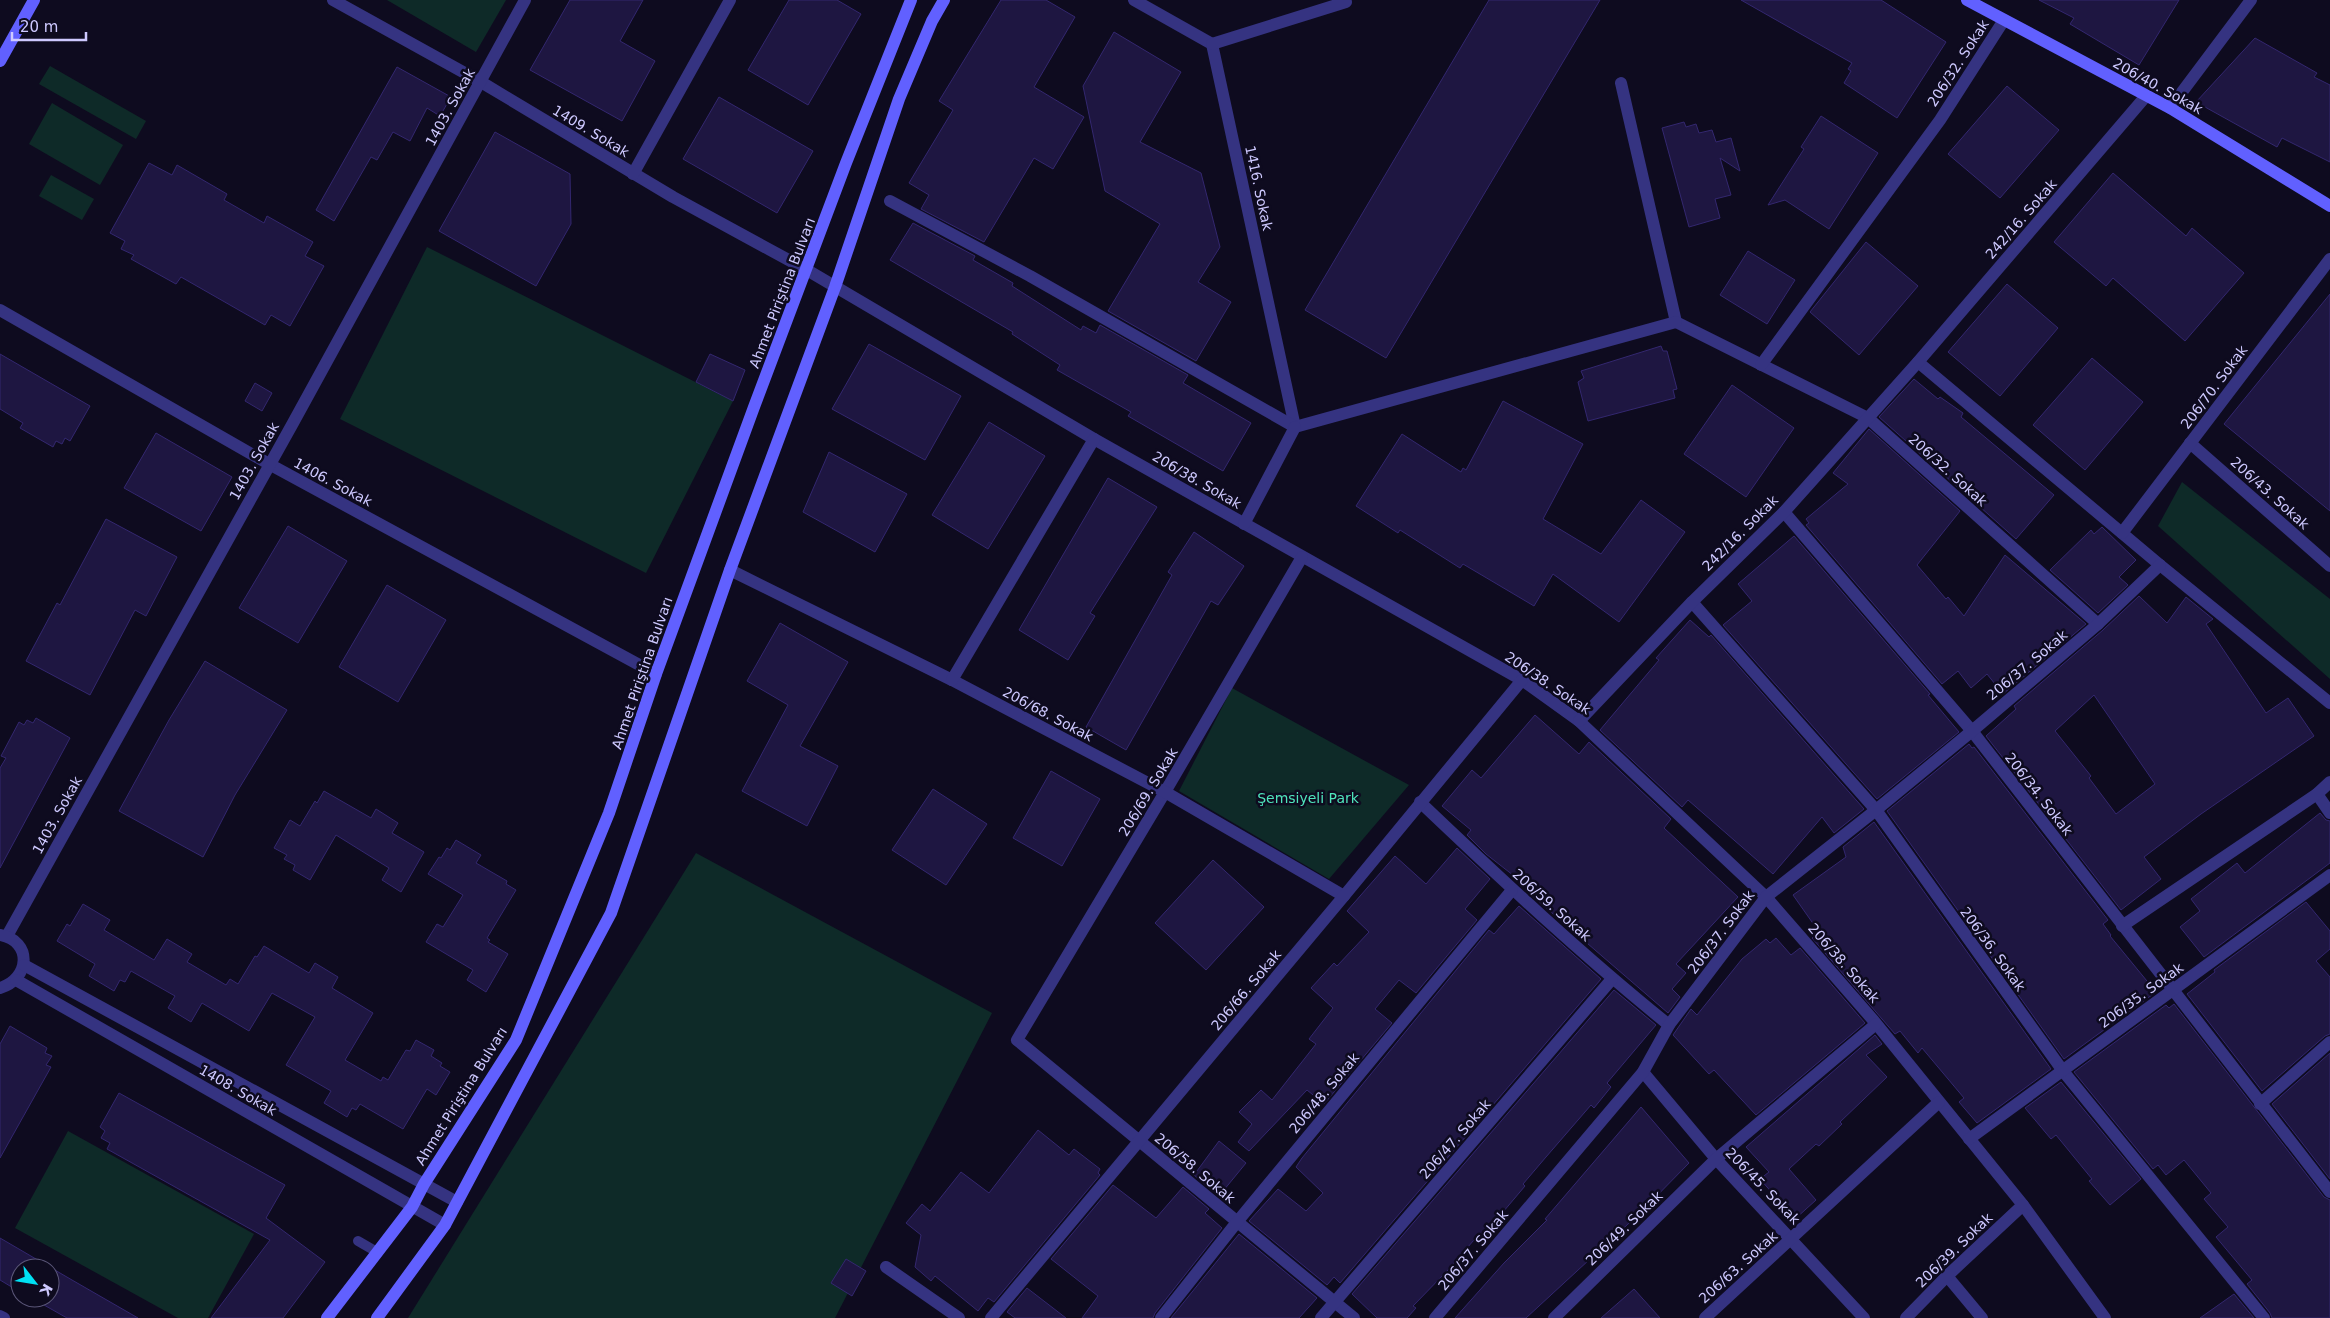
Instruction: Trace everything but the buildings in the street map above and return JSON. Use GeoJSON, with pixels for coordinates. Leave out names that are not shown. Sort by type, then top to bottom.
{"type":"FeatureCollection","features":[{"type":"Feature","properties":{"kind":"main road"},"geometry":{"type":"LineString","coordinates":[[0,61],[34,0]]}},
{"type":"Feature","properties":{"kind":"main road","name":"Ahmet Piriştina Bulvarı"},"geometry":{"type":"LineString","coordinates":[[327,1318],[412,1207],[424,1184],[516,1040],[609,813],[656,674],[754,407],[846,163],[911,0]]}},
{"type":"Feature","properties":{"kind":"main road"},"geometry":{"type":"LineString","coordinates":[[378,1318],[445,1225],[611,913],[730,570],[835,287],[898,99],[932,21],[944,0]]}},
{"type":"Feature","properties":{"kind":"main road","name":"206/40. Sokak"},"geometry":{"type":"LineString","coordinates":[[1967,0],[2170,108],[2330,206]]}},
{"type":"Feature","properties":{"kind":"street","name":"1409. Sokak"},"geometry":{"type":"LineString","coordinates":[[333,0],[481,82],[633,174],[835,287]]}},
{"type":"Feature","properties":{"kind":"street","name":"1403. Sokak"},"geometry":{"type":"LineString","coordinates":[[3,935],[269,464],[525,0]]}},
{"type":"Feature","properties":{"kind":"street"},"geometry":{"type":"LineString","coordinates":[[633,174],[730,0]]}},
{"type":"Feature","properties":{"kind":"street"},"geometry":{"type":"LineString","coordinates":[[1134,0],[1212,44],[1346,2]]}},
{"type":"Feature","properties":{"kind":"street"},"geometry":{"type":"LineString","coordinates":[[2170,108],[2251,0]]}},
{"type":"Feature","properties":{"kind":"street","name":"206/32. Sokak"},"geometry":{"type":"LineString","coordinates":[[1761,365],[1940,120],[2004,20]]}},
{"type":"Feature","properties":{"kind":"street","name":"1416. Sokak"},"geometry":{"type":"LineString","coordinates":[[1212,44],[1295,426]]}},
{"type":"Feature","properties":{"kind":"street"},"geometry":{"type":"LineString","coordinates":[[890,200],[1030,276],[1295,426],[1676,322],[1621,83]]}},
{"type":"Feature","properties":{"kind":"street","name":"242/16. Sokak"},"geometry":{"type":"LineString","coordinates":[[1579,721],[1692,602],[1784,512],[1918,362],[2146,96]]}},
{"type":"Feature","properties":{"kind":"street","name":"206/70. Sokak"},"geometry":{"type":"LineString","coordinates":[[2122,533],[2330,259]]}},
{"type":"Feature","properties":{"kind":"street","name":"206/38. Sokak"},"geometry":{"type":"LineString","coordinates":[[835,287],[1094,439],[1522,680],[1579,721],[1766,897],[1876,1024],[2023,1205],[2105,1318]]}},
{"type":"Feature","properties":{"kind":"street","name":"1406. Sokak"},"geometry":{"type":"LineString","coordinates":[[0,310],[269,464],[656,674]]}},
{"type":"Feature","properties":{"kind":"street","name":"206/32. Sokak"},"geometry":{"type":"LineString","coordinates":[[1676,322],[1868,418],[2098,624]]}},
{"type":"Feature","properties":{"kind":"street"},"geometry":{"type":"LineString","coordinates":[[1918,362],[2122,533],[2330,703]]}},
{"type":"Feature","properties":{"kind":"street"},"geometry":{"type":"LineString","coordinates":[[1244,524],[1295,426]]}},
{"type":"Feature","properties":{"kind":"street"},"geometry":{"type":"LineString","coordinates":[[952,680],[1094,439]]}},
{"type":"Feature","properties":{"kind":"street","name":"206/43. Sokak"},"geometry":{"type":"LineString","coordinates":[[2190,443],[2330,566]]}},
{"type":"Feature","properties":{"kind":"street","name":"206/34. Sokak"},"geometry":{"type":"LineString","coordinates":[[1784,512],[1972,731],[2330,1192]]}},
{"type":"Feature","properties":{"kind":"street","name":"206/69. Sokak"},"geometry":{"type":"LineString","coordinates":[[1017,1040],[1302,557]]}},
{"type":"Feature","properties":{"kind":"street","name":"206/37. Sokak"},"geometry":{"type":"LineString","coordinates":[[1435,1318],[1643,1072],[1669,1025],[1766,897],[1972,731],[2098,624],[2160,564]]}},
{"type":"Feature","properties":{"kind":"street","name":"206/68. Sokak"},"geometry":{"type":"LineString","coordinates":[[730,570],[952,680],[1165,792],[1344,896]]}},
{"type":"Feature","properties":{"kind":"street","name":"206/36. Sokak"},"geometry":{"type":"LineString","coordinates":[[1692,602],[1876,810],[2063,1071],[2264,1318]]}},
{"type":"Feature","properties":{"kind":"street","name":"206/66. Sokak"},"geometry":{"type":"LineString","coordinates":[[991,1318],[1522,680]]}},
{"type":"Feature","properties":{"kind":"street"},"geometry":{"type":"LineString","coordinates":[[2122,926],[2317,794],[2330,782]]}},
{"type":"Feature","properties":{"kind":"street"},"geometry":{"type":"LineString","coordinates":[[2317,794],[2330,813]]}},
{"type":"Feature","properties":{"kind":"street","name":"206/59. Sokak"},"geometry":{"type":"LineString","coordinates":[[1420,802],[1512,890],[1612,979],[1669,1025]]}},
{"type":"Feature","properties":{"kind":"street","name":"206/35. Sokak"},"geometry":{"type":"LineString","coordinates":[[1969,1139],[2330,875]]}},
{"type":"Feature","properties":{"kind":"street","name":"206/48. Sokak"},"geometry":{"type":"LineString","coordinates":[[1161,1318],[1236,1222],[1512,890]]}},
{"type":"Feature","properties":{"kind":"street"},"geometry":{"type":"LineString","coordinates":[[0,988],[16,980],[24,965],[20,947],[3,935]]}},
{"type":"Feature","properties":{"kind":"street","name":"1408. Sokak"},"geometry":{"type":"LineString","coordinates":[[24,965],[457,1202]]}},
{"type":"Feature","properties":{"kind":"street","name":"206/47. Sokak"},"geometry":{"type":"LineString","coordinates":[[1321,1318],[1612,979]]}},
{"type":"Feature","properties":{"kind":"street","name":"1408. Sokak"},"geometry":{"type":"LineString","coordinates":[[16,980],[445,1225]]}},
{"type":"Feature","properties":{"kind":"street","name":"206/49. Sokak"},"geometry":{"type":"LineString","coordinates":[[1554,1318],[1716,1159],[1876,1024]]}},
{"type":"Feature","properties":{"kind":"street","name":"206/58. Sokak"},"geometry":{"type":"LineString","coordinates":[[1017,1040],[1354,1318]]}},
{"type":"Feature","properties":{"kind":"street"},"geometry":{"type":"LineString","coordinates":[[2260,1104],[2330,1042]]}},
{"type":"Feature","properties":{"kind":"street","name":"206/45. Sokak"},"geometry":{"type":"LineString","coordinates":[[1643,1072],[1716,1159],[1864,1318]]}},
{"type":"Feature","properties":{"kind":"street","name":"206/63. Sokak"},"geometry":{"type":"LineString","coordinates":[[1705,1318],[1940,1102]]}},
{"type":"Feature","properties":{"kind":"street","name":"206/39. Sokak"},"geometry":{"type":"LineString","coordinates":[[1906,1318],[1947,1276],[2023,1205]]}},
{"type":"Feature","properties":{"kind":"street"},"geometry":{"type":"LineString","coordinates":[[886,1267],[959,1318]]}},
{"type":"Feature","properties":{"kind":"street"},"geometry":{"type":"LineString","coordinates":[[1947,1276],[1982,1318]]}},
{"type":"Feature","properties":{"kind":"street"},"geometry":{"type":"LineString","coordinates":[[0,1316],[4,1318]]}},
{"type":"Feature","properties":{"kind":"lane"},"geometry":{"type":"LineString","coordinates":[[358,1241],[377,1252]]}},
{"type":"Feature","properties":{"kind":"green space"},"geometry":{"type":"Polygon","coordinates":[[[387,0],[506,0],[476,52],[387,0]]]}},
{"type":"Feature","properties":{"kind":"green space"},"geometry":{"type":"Polygon","coordinates":[[[50,66],[146,121],[136,139],[39,84],[50,66]]]}},
{"type":"Feature","properties":{"kind":"green space"},"geometry":{"type":"Polygon","coordinates":[[[52,103],[123,145],[100,185],[29,144],[52,103]]]}},
{"type":"Feature","properties":{"kind":"green space"},"geometry":{"type":"Polygon","coordinates":[[[51,175],[94,199],[82,220],[39,196],[51,175]]]}},
{"type":"Feature","properties":{"kind":"green space"},"geometry":{"type":"Polygon","coordinates":[[[427,247],[733,401],[646,573],[340,419],[427,247]]]}},
{"type":"Feature","properties":{"kind":"green space"},"geometry":{"type":"Polygon","coordinates":[[[2182,482],[2330,599],[2330,679],[2158,526],[2182,482]]]}},
{"type":"Feature","properties":{"kind":"green space","name":"Şemsiyeli Park"},"geometry":{"type":"Polygon","coordinates":[[[1232,688],[1409,785],[1329,879],[1179,791],[1232,688]]]}},
{"type":"Feature","properties":{"kind":"green space"},"geometry":{"type":"Polygon","coordinates":[[[696,853],[992,1013],[835,1318],[408,1318],[696,853]]]}},
{"type":"Feature","properties":{"kind":"green space"},"geometry":{"type":"Polygon","coordinates":[[[68,1131],[254,1234],[208,1318],[178,1318],[15,1228],[68,1131]]]}}]}
